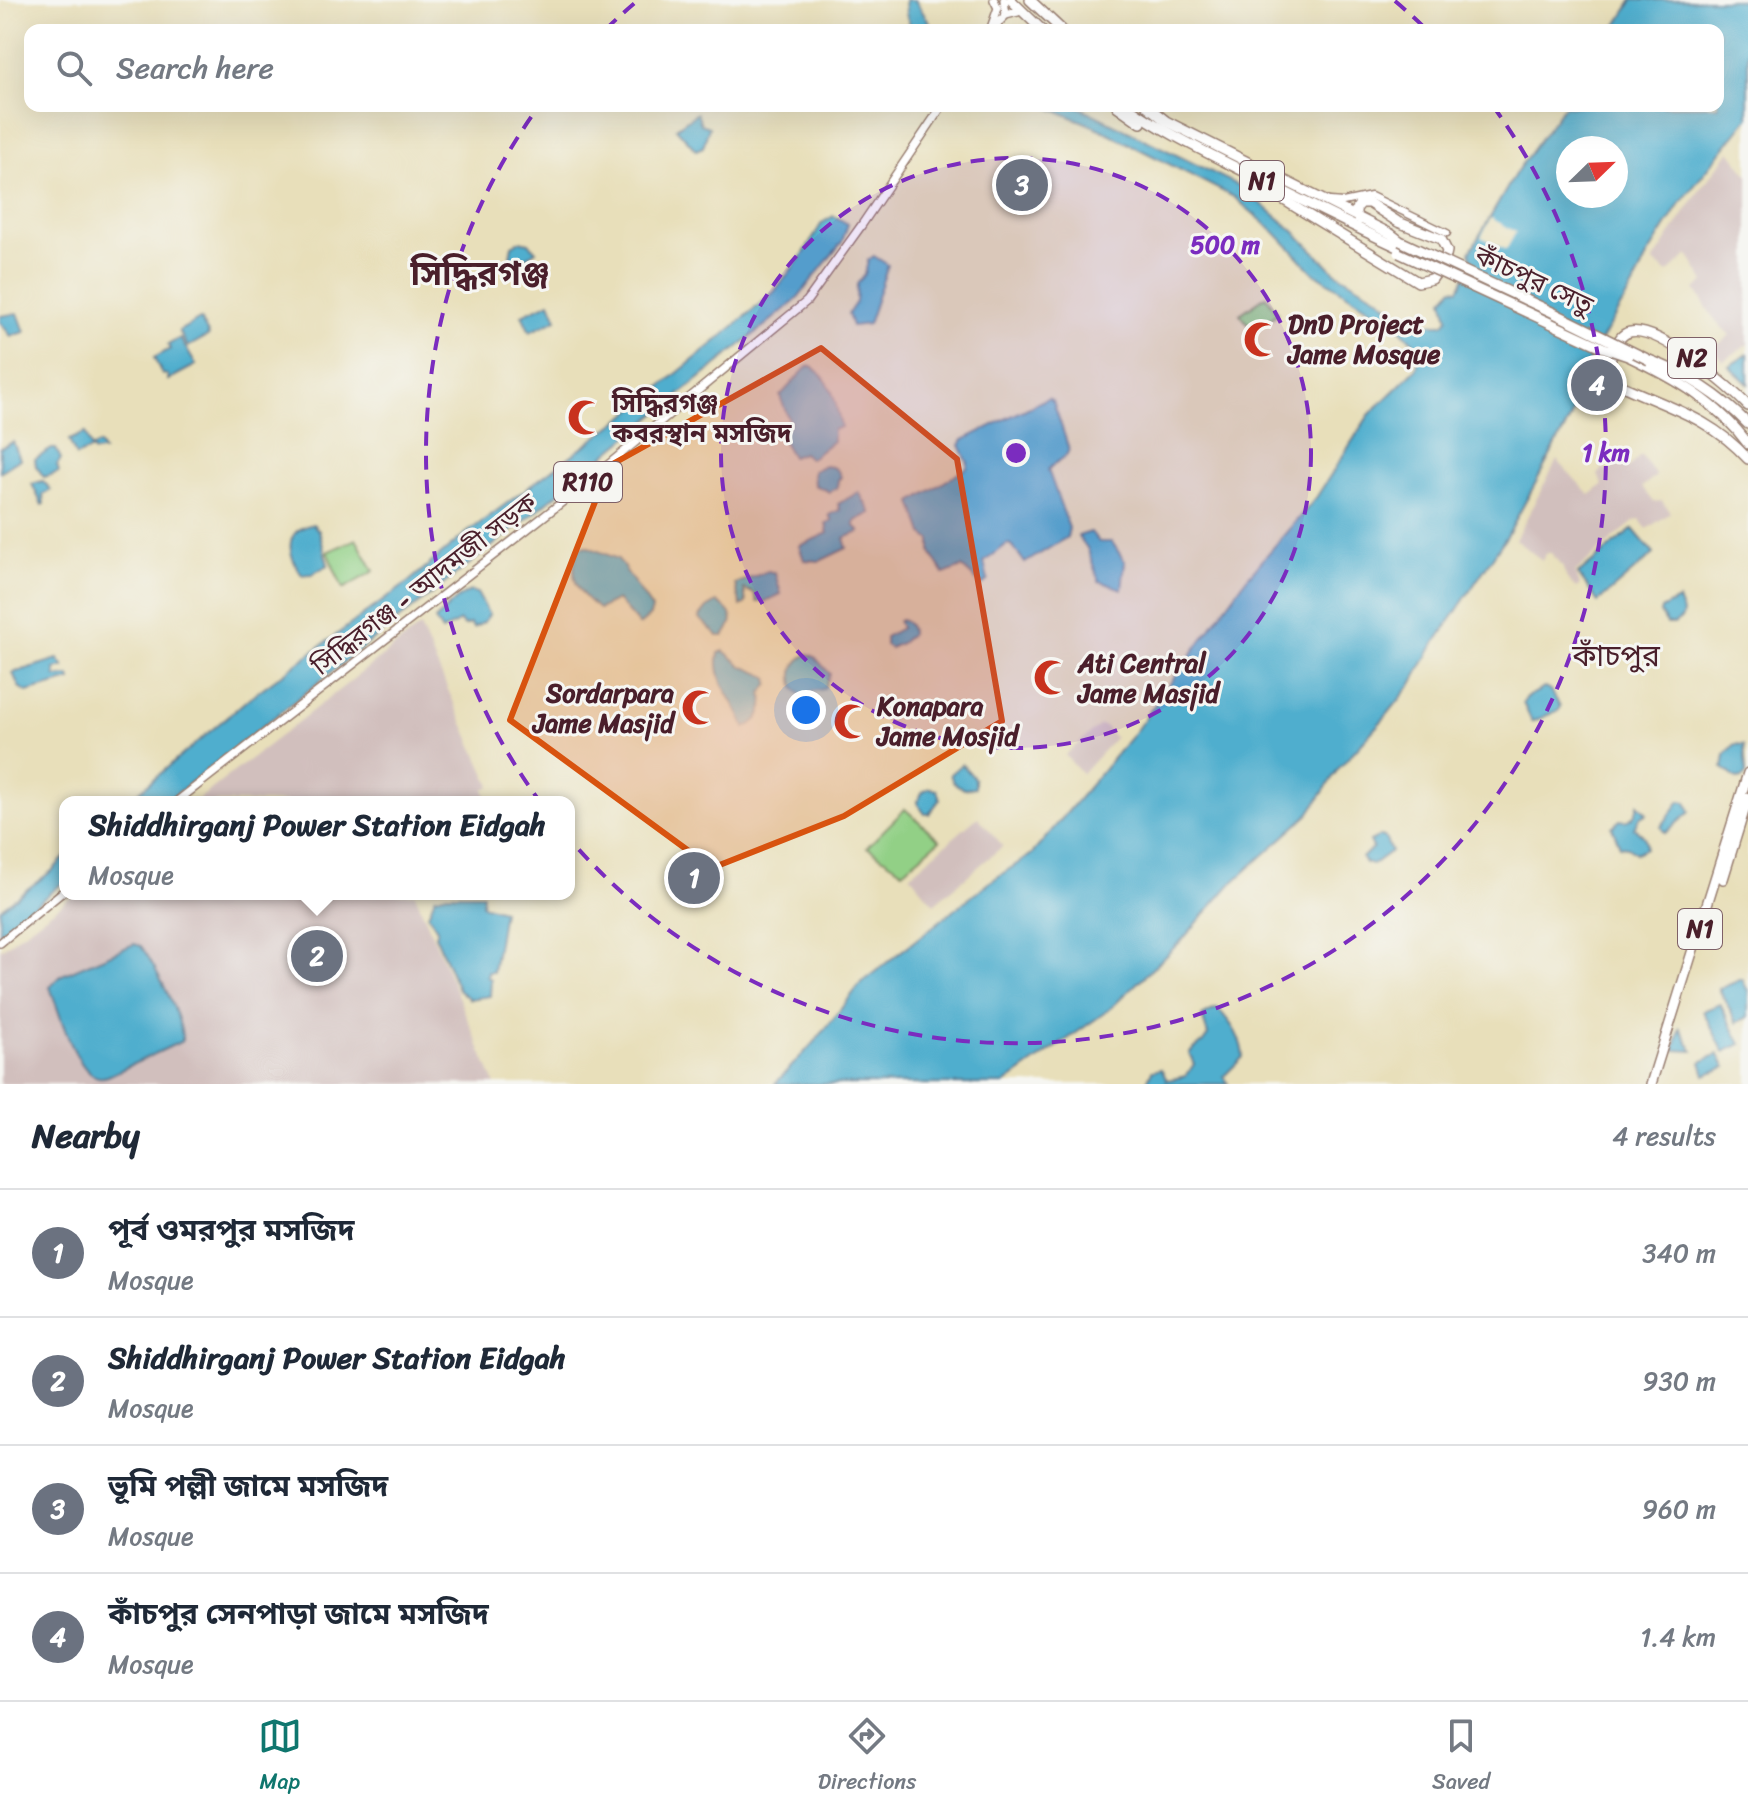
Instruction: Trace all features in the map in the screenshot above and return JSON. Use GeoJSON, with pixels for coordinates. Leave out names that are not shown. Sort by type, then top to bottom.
{"type":"FeatureCollection","features":[{"type":"Feature","properties":{"kind":"highway"},"geometry":{"type":"LineString","coordinates":[[1006,0],[1032,24]]}},
{"type":"Feature","properties":{"kind":"highway"},"geometry":{"type":"LineString","coordinates":[[1006,0],[1032,24]]}},
{"type":"Feature","properties":{"kind":"highway"},"geometry":{"type":"LineString","coordinates":[[1019,0],[1044,24]]}},
{"type":"Feature","properties":{"kind":"highway"},"geometry":{"type":"LineString","coordinates":[[1030,0],[1056,24]]}},
{"type":"Feature","properties":{"kind":"highway"},"geometry":{"type":"LineString","coordinates":[[1126,112],[1152,130],[1274,194],[1418,282],[1432,279],[1445,260],[1447,251],[1441,239],[1398,222],[1371,204],[1357,206],[1355,213],[1360,220]]}},
{"type":"Feature","properties":{"kind":"highway","name":"N1"},"geometry":{"type":"LineString","coordinates":[[1136,112],[1203,152],[1399,248]]}},
{"type":"Feature","properties":{"kind":"highway","name":"N1"},"geometry":{"type":"LineString","coordinates":[[1146,112],[1179,133],[1383,236],[1399,248]]}},
{"type":"Feature","properties":{"kind":"highway"},"geometry":{"type":"LineString","coordinates":[[1155,112],[1166,121],[1360,220],[1399,248]]}},
{"type":"Feature","properties":{"kind":"highway"},"geometry":{"type":"LineString","coordinates":[[1274,194],[1399,248]]}},
{"type":"Feature","properties":{"kind":"highway","name":"কাঁচপুর সেতু"},"geometry":{"type":"LineString","coordinates":[[1399,248],[1648,363]]}},
{"type":"Feature","properties":{"kind":"highway","name":"কাঁচপুর সেতু"},"geometry":{"type":"LineString","coordinates":[[1399,248],[1552,312],[1648,363]]}},
{"type":"Feature","properties":{"kind":"highway","name":"N2"},"geometry":{"type":"LineString","coordinates":[[1748,406],[1687,354],[1644,332],[1626,333],[1621,337],[1609,362],[1608,370],[1616,383],[1701,420],[1722,434],[1748,459]]}},
{"type":"Feature","properties":{"kind":"highway","name":"N1"},"geometry":{"type":"LineString","coordinates":[[1648,363],[1674,369],[1725,403],[1748,424]]}},
{"type":"Feature","properties":{"kind":"highway","name":"N1"},"geometry":{"type":"LineString","coordinates":[[1648,363],[1727,416],[1748,444]]}},
{"type":"Feature","properties":{"kind":"highway","name":"N2"},"geometry":{"type":"LineString","coordinates":[[1674,369],[1710,385],[1748,417]]}},
{"type":"Feature","properties":{"kind":"highway"},"geometry":{"type":"LineString","coordinates":[[1727,416],[1748,436]]}},
{"type":"Feature","properties":{"kind":"highway","name":"N1"},"geometry":{"type":"LineString","coordinates":[[1653,1084],[1748,773]]}},
{"type":"Feature","properties":{"kind":"highway","name":"N1"},"geometry":{"type":"LineString","coordinates":[[1653,1084],[1748,798]]}},
{"type":"Feature","properties":{"kind":"main road"},"geometry":{"type":"LineString","coordinates":[[992,24],[998,8],[994,0]]}},
{"type":"Feature","properties":{"kind":"main road"},"geometry":{"type":"LineString","coordinates":[[1006,0],[1006,15]]}},
{"type":"Feature","properties":{"kind":"main road"},"geometry":{"type":"LineString","coordinates":[[996,24],[1006,15],[1018,12]]}},
{"type":"Feature","properties":{"kind":"main road","name":"সিদ্ধিরগঞ্জ - আদমজী সড়ক"},"geometry":{"type":"LineString","coordinates":[[184,796],[570,496],[807,301],[938,112]]}},
{"type":"Feature","properties":{"kind":"main road"},"geometry":{"type":"LineString","coordinates":[[0,943],[59,895]]}},
{"type":"Feature","properties":{"kind":"street"},"geometry":{"type":"LineString","coordinates":[[1322,200],[1343,202],[1371,196],[1447,233]]}},
{"type":"Feature","properties":{"kind":"highlighted area"},"geometry":{"type":"Polygon","coordinates":[[[821,348],[957,459],[1002,721],[844,816],[712,868],[510,720],[609,466],[821,348]]]}},
{"type":"Feature","properties":{"kind":"shaded area"},"geometry":{"type":"Polygon","coordinates":[[[1730,151],[1748,175],[1748,344],[1723,361],[1714,348],[1730,335],[1716,322],[1695,289],[1705,282],[1688,255],[1668,273],[1653,262],[1697,194],[1730,151]]]}},
{"type":"Feature","properties":{"kind":"shaded area"},"geometry":{"type":"Polygon","coordinates":[[[1641,455],[1656,476],[1642,487],[1654,502],[1662,501],[1670,513],[1647,529],[1640,520],[1635,521],[1575,572],[1580,585],[1576,588],[1551,553],[1547,553],[1542,560],[1515,540],[1557,460],[1590,495],[1603,485],[1598,475],[1603,468],[1608,471],[1619,460],[1628,468],[1641,455]]]}},
{"type":"Feature","properties":{"kind":"shaded area"},"geometry":{"type":"Polygon","coordinates":[[[420,627],[491,786],[484,789],[487,796],[203,796],[420,627]]]}},
{"type":"Feature","properties":{"kind":"shaded area"},"geometry":{"type":"Polygon","coordinates":[[[1100,725],[1106,727],[1115,738],[1082,774],[1065,755],[1100,725]]]}},
{"type":"Feature","properties":{"kind":"shaded area"},"geometry":{"type":"Polygon","coordinates":[[[978,817],[1003,846],[934,904],[910,875],[978,817]]]}},
{"type":"Feature","properties":{"kind":"shaded area"},"geometry":{"type":"Polygon","coordinates":[[[67,900],[418,900],[495,1084],[0,1084],[0,950],[67,900]]]}},
{"type":"Feature","properties":{"kind":"green space"},"geometry":{"type":"Polygon","coordinates":[[[1266,296],[1278,313],[1254,331],[1240,314],[1266,296]]]}},
{"type":"Feature","properties":{"kind":"green space"},"geometry":{"type":"Polygon","coordinates":[[[356,539],[374,571],[343,589],[327,552],[356,539]]]}},
{"type":"Feature","properties":{"kind":"green space"},"geometry":{"type":"Polygon","coordinates":[[[905,809],[940,840],[903,871],[867,847],[905,809]]]}},
{"type":"Feature","properties":{"kind":"water"},"geometry":{"type":"Polygon","coordinates":[[[905,0],[915,0],[930,24],[910,24],[905,0]]]}},
{"type":"Feature","properties":{"kind":"water"},"geometry":{"type":"Polygon","coordinates":[[[1633,0],[1748,0],[1748,118],[1679,205],[1648,255],[1589,360],[1570,419],[1508,534],[1431,649],[1412,684],[1338,769],[1309,814],[1230,885],[1182,940],[1110,1009],[1004,1084],[775,1084],[818,1038],[862,982],[990,882],[1032,854],[1132,736],[1246,579],[1316,498],[1369,415],[1417,368],[1420,349],[1397,326],[1313,272],[1275,232],[1234,197],[1096,127],[1060,112],[1089,112],[1240,186],[1294,231],[1335,272],[1381,299],[1397,314],[1427,324],[1444,324],[1448,318],[1443,299],[1453,288],[1459,289],[1472,262],[1470,252],[1517,171],[1560,112],[1724,112],[1724,24],[1618,24],[1633,0]]]}},
{"type":"Feature","properties":{"kind":"water"},"geometry":{"type":"Polygon","coordinates":[[[697,113],[701,124],[709,127],[703,147],[696,150],[676,128],[697,113]]]}},
{"type":"Feature","properties":{"kind":"water"},"geometry":{"type":"Polygon","coordinates":[[[834,216],[848,224],[842,242],[795,301],[528,518],[174,796],[134,796],[248,699],[406,584],[464,535],[625,416],[719,339],[774,292],[822,223],[834,216]]]}},
{"type":"Feature","properties":{"kind":"water"},"geometry":{"type":"Polygon","coordinates":[[[519,241],[529,243],[536,251],[520,261],[510,257],[512,245],[519,241]]]}},
{"type":"Feature","properties":{"kind":"water"},"geometry":{"type":"Polygon","coordinates":[[[874,256],[888,265],[868,324],[852,326],[848,314],[856,302],[857,284],[865,274],[868,260],[874,256]]]}},
{"type":"Feature","properties":{"kind":"water"},"geometry":{"type":"Polygon","coordinates":[[[550,302],[557,319],[530,332],[522,315],[550,302]]]}},
{"type":"Feature","properties":{"kind":"water"},"geometry":{"type":"Polygon","coordinates":[[[18,313],[25,332],[11,336],[0,322],[0,316],[18,313]]]}},
{"type":"Feature","properties":{"kind":"water"},"geometry":{"type":"Polygon","coordinates":[[[200,319],[209,335],[188,347],[179,331],[200,319]]]}},
{"type":"Feature","properties":{"kind":"water"},"geometry":{"type":"Polygon","coordinates":[[[180,338],[196,365],[168,380],[168,375],[162,374],[154,358],[170,349],[168,345],[180,338]]]}},
{"type":"Feature","properties":{"kind":"water"},"geometry":{"type":"Polygon","coordinates":[[[1748,354],[1748,384],[1729,366],[1748,354]]]}},
{"type":"Feature","properties":{"kind":"water"},"geometry":{"type":"Polygon","coordinates":[[[812,366],[829,386],[841,427],[833,430],[833,441],[810,459],[803,453],[792,457],[780,436],[790,423],[780,396],[807,367],[812,366]]]}},
{"type":"Feature","properties":{"kind":"water"},"geometry":{"type":"Polygon","coordinates":[[[1048,398],[1053,401],[1069,449],[1048,470],[1069,528],[1067,537],[1025,563],[1012,545],[1007,544],[984,562],[988,580],[982,585],[962,567],[944,574],[931,553],[931,540],[923,534],[912,502],[967,468],[968,463],[960,445],[963,440],[1048,398]]]}},
{"type":"Feature","properties":{"kind":"water"},"geometry":{"type":"Polygon","coordinates":[[[85,433],[91,448],[99,444],[103,451],[94,452],[92,449],[76,456],[69,440],[85,433]]]}},
{"type":"Feature","properties":{"kind":"water"},"geometry":{"type":"Polygon","coordinates":[[[13,442],[20,459],[0,472],[0,448],[13,442]]]}},
{"type":"Feature","properties":{"kind":"water"},"geometry":{"type":"Polygon","coordinates":[[[56,449],[61,459],[57,465],[59,472],[44,477],[35,459],[56,449]]]}},
{"type":"Feature","properties":{"kind":"water"},"geometry":{"type":"Polygon","coordinates":[[[823,466],[835,468],[841,477],[837,488],[830,492],[814,485],[813,471],[823,466]]]}},
{"type":"Feature","properties":{"kind":"water"},"geometry":{"type":"Polygon","coordinates":[[[43,481],[51,490],[43,495],[42,505],[32,484],[43,481]]]}},
{"type":"Feature","properties":{"kind":"water"},"geometry":{"type":"Polygon","coordinates":[[[859,492],[871,513],[855,521],[860,532],[844,538],[847,548],[820,561],[804,560],[799,546],[828,533],[826,524],[832,521],[829,515],[840,510],[838,504],[859,492]]]}},
{"type":"Feature","properties":{"kind":"water"},"geometry":{"type":"Polygon","coordinates":[[[313,524],[319,531],[328,565],[312,574],[302,575],[293,559],[292,537],[303,527],[313,524]]]}},
{"type":"Feature","properties":{"kind":"water"},"geometry":{"type":"Polygon","coordinates":[[[1633,529],[1654,554],[1598,602],[1578,574],[1633,529]]]}},
{"type":"Feature","properties":{"kind":"water"},"geometry":{"type":"Polygon","coordinates":[[[1091,532],[1099,542],[1112,542],[1125,562],[1122,589],[1099,581],[1087,548],[1078,536],[1091,532]]]}},
{"type":"Feature","properties":{"kind":"water"},"geometry":{"type":"Polygon","coordinates":[[[586,546],[618,559],[652,609],[650,616],[639,625],[617,600],[599,609],[579,590],[574,576],[575,558],[578,548],[586,546]]]}},
{"type":"Feature","properties":{"kind":"water"},"geometry":{"type":"Polygon","coordinates":[[[768,571],[775,573],[781,594],[757,602],[755,594],[744,589],[746,603],[741,606],[735,584],[768,571]]]}},
{"type":"Feature","properties":{"kind":"water"},"geometry":{"type":"Polygon","coordinates":[[[470,591],[477,593],[489,615],[483,623],[473,628],[470,624],[464,626],[460,621],[442,631],[435,620],[470,591]]]}},
{"type":"Feature","properties":{"kind":"water"},"geometry":{"type":"Polygon","coordinates":[[[1678,600],[1682,618],[1674,624],[1667,624],[1660,613],[1661,609],[1678,600]]]}},
{"type":"Feature","properties":{"kind":"water"},"geometry":{"type":"Polygon","coordinates":[[[717,602],[727,610],[732,621],[724,636],[718,636],[699,618],[717,602]]]}},
{"type":"Feature","properties":{"kind":"water"},"geometry":{"type":"Polygon","coordinates":[[[898,620],[908,624],[911,634],[890,648],[885,645],[885,637],[901,628],[898,620]]]}},
{"type":"Feature","properties":{"kind":"water"},"geometry":{"type":"Polygon","coordinates":[[[724,651],[742,666],[768,677],[769,683],[762,693],[761,714],[745,728],[719,673],[719,653],[724,651]]]}},
{"type":"Feature","properties":{"kind":"water"},"geometry":{"type":"Polygon","coordinates":[[[808,654],[815,657],[830,674],[824,689],[812,691],[804,698],[795,689],[793,673],[796,664],[808,654]]]}},
{"type":"Feature","properties":{"kind":"water"},"geometry":{"type":"Polygon","coordinates":[[[58,659],[64,667],[55,669],[56,677],[70,676],[71,680],[27,692],[19,687],[13,673],[58,659]]]}},
{"type":"Feature","properties":{"kind":"water"},"geometry":{"type":"Polygon","coordinates":[[[1544,688],[1551,691],[1560,706],[1559,710],[1532,722],[1523,703],[1527,697],[1544,688]]]}},
{"type":"Feature","properties":{"kind":"water"},"geometry":{"type":"Polygon","coordinates":[[[1735,744],[1744,745],[1746,774],[1737,779],[1723,768],[1725,755],[1735,744]]]}},
{"type":"Feature","properties":{"kind":"water"},"geometry":{"type":"Polygon","coordinates":[[[962,764],[975,779],[975,788],[964,789],[953,782],[950,774],[962,764]]]}},
{"type":"Feature","properties":{"kind":"water"},"geometry":{"type":"Polygon","coordinates":[[[929,788],[937,790],[940,799],[929,814],[925,814],[917,803],[929,788]]]}},
{"type":"Feature","properties":{"kind":"water"},"geometry":{"type":"Polygon","coordinates":[[[1680,801],[1686,802],[1690,812],[1665,833],[1661,827],[1680,801]]]}},
{"type":"Feature","properties":{"kind":"water"},"geometry":{"type":"Polygon","coordinates":[[[1638,804],[1647,813],[1639,818],[1634,828],[1646,841],[1646,848],[1636,853],[1620,846],[1612,827],[1620,820],[1632,817],[1638,804]]]}},
{"type":"Feature","properties":{"kind":"water"},"geometry":{"type":"Polygon","coordinates":[[[1380,836],[1385,838],[1391,851],[1372,865],[1365,863],[1362,858],[1373,847],[1370,841],[1380,836]]]}},
{"type":"Feature","properties":{"kind":"water"},"geometry":{"type":"Polygon","coordinates":[[[59,863],[59,886],[0,933],[0,909],[59,863]]]}},
{"type":"Feature","properties":{"kind":"water"},"geometry":{"type":"Polygon","coordinates":[[[434,900],[482,900],[482,905],[503,911],[493,972],[488,972],[487,977],[491,979],[490,996],[470,999],[459,991],[435,935],[437,929],[428,915],[434,900]]]}},
{"type":"Feature","properties":{"kind":"water"},"geometry":{"type":"Polygon","coordinates":[[[134,944],[141,946],[167,992],[178,1019],[182,1041],[108,1076],[97,1077],[83,1066],[77,1056],[50,987],[62,975],[134,944]]]}},
{"type":"Feature","properties":{"kind":"water"},"geometry":{"type":"Polygon","coordinates":[[[1742,979],[1748,991],[1748,1017],[1737,1023],[1719,989],[1742,979]]]}},
{"type":"Feature","properties":{"kind":"water"},"geometry":{"type":"Polygon","coordinates":[[[1720,1004],[1741,1044],[1724,1052],[1703,1011],[1720,1004]]]}},
{"type":"Feature","properties":{"kind":"water"},"geometry":{"type":"Polygon","coordinates":[[[1217,1008],[1234,1031],[1242,1050],[1243,1057],[1224,1076],[1228,1084],[1149,1084],[1147,1081],[1152,1071],[1161,1069],[1167,1080],[1186,1076],[1194,1064],[1189,1053],[1208,1035],[1202,1016],[1217,1008]]]}},
{"type":"Feature","properties":{"kind":"water"},"geometry":{"type":"Polygon","coordinates":[[[1680,1028],[1693,1051],[1674,1050],[1680,1028]]]}},
{"type":"Feature","properties":{"kind":"water"},"geometry":{"type":"Polygon","coordinates":[[[1718,1054],[1726,1067],[1705,1075],[1701,1062],[1718,1054]]]}},
{"type":"Feature","properties":{"kind":"pier"},"geometry":{"type":"Polygon","coordinates":[[[1491,218],[1516,232],[1506,250],[1481,237],[1491,218]]]}},
{"type":"Feature","properties":{"kind":"place","name":"ভূমি পল্লী জামে মসজিদ"},"geometry":{"type":"Point","coordinates":[1022,185]}},
{"type":"Feature","properties":{"kind":"place","name":"DnD Project Jame Mosque"},"geometry":{"type":"Point","coordinates":[1262,339]}},
{"type":"Feature","properties":{"kind":"place","name":"কাঁচপুর সেনপাড়া জামে মসজিদ"},"geometry":{"type":"Point","coordinates":[1597,385]}},
{"type":"Feature","properties":{"kind":"place","name":"সিদ্ধিরগঞ্জ কবরস্থান মসজিদ"},"geometry":{"type":"Point","coordinates":[586,418]}},
{"type":"Feature","properties":{"kind":"place","name":"Ati Central Jame Masjid"},"geometry":{"type":"Point","coordinates":[1052,678]}},
{"type":"Feature","properties":{"kind":"place","name":"Sordarpara Jame Masjid"},"geometry":{"type":"Point","coordinates":[700,708]}},
{"type":"Feature","properties":{"kind":"place","name":"Konapara Jame Mosjid"},"geometry":{"type":"Point","coordinates":[851,721]}},
{"type":"Feature","properties":{"kind":"place","name":"পূর্ব ওমরপুর মসজিদ"},"geometry":{"type":"Point","coordinates":[694,878]}},
{"type":"Feature","properties":{"kind":"place","name":"Shiddhirganj Power Station Eidgah"},"geometry":{"type":"Point","coordinates":[317,956]}},
{"type":"Feature","properties":{"kind":"district","name":"সিদ্ধিরগঞ্জ"},"geometry":{"type":"Point","coordinates":[480,274]}},
{"type":"Feature","properties":{"kind":"district","name":"কাঁচপুর"},"geometry":{"type":"Point","coordinates":[1616,656]}}]}
